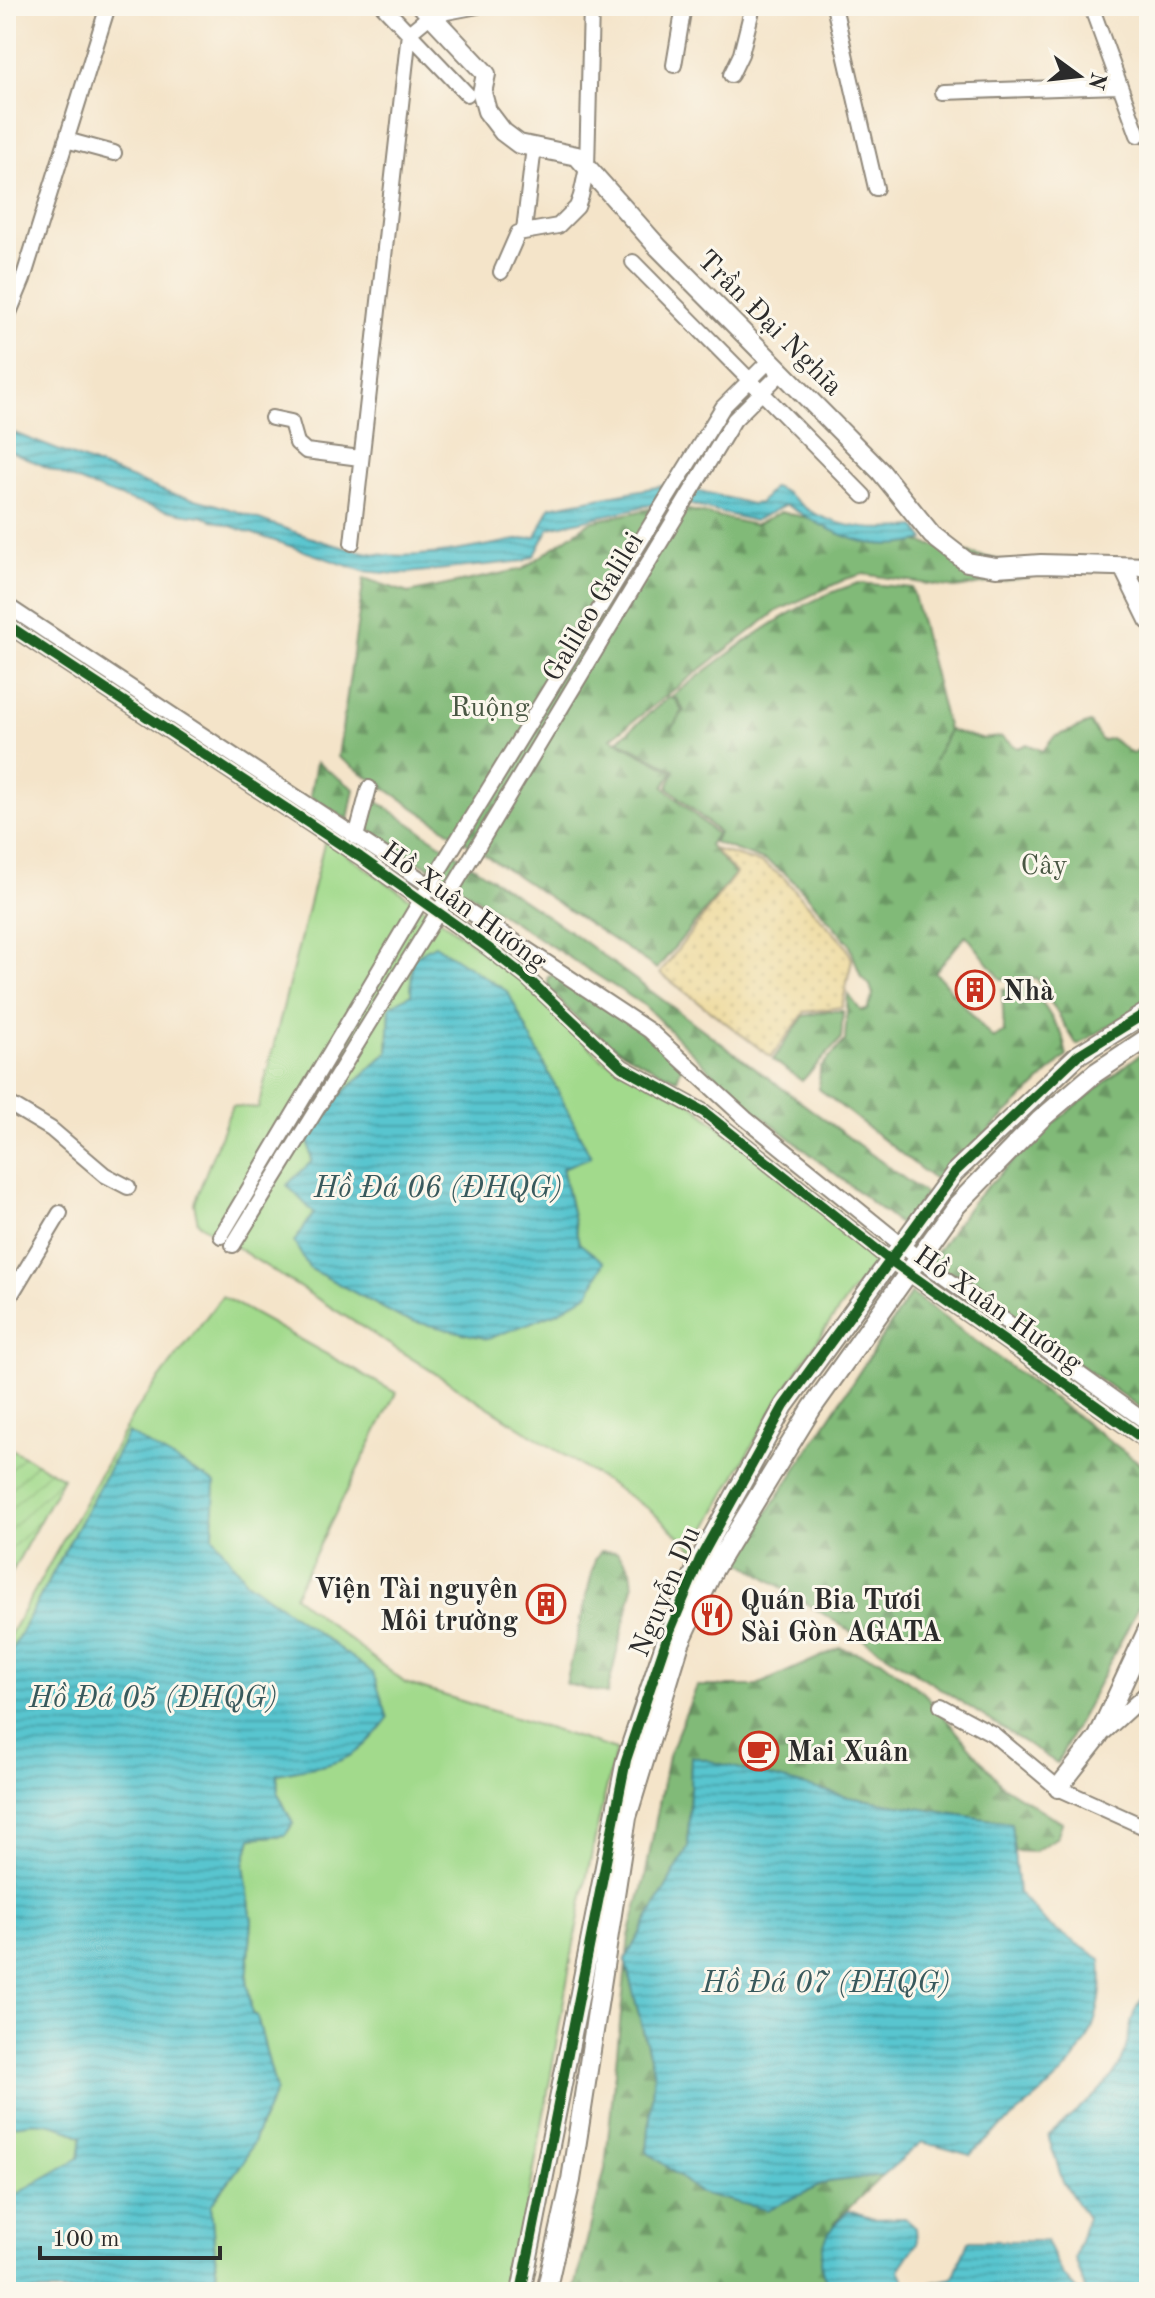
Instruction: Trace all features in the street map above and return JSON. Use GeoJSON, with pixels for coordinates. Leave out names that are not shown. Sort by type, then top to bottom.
{"type":"FeatureCollection","features":[{"type":"Feature","properties":{"kind":"street"},"geometry":{"type":"LineString","coordinates":[[6,320],[23,279],[108,6]]}},
{"type":"Feature","properties":{"kind":"street"},"geometry":{"type":"LineString","coordinates":[[383,6],[467,94]]}},
{"type":"Feature","properties":{"kind":"street"},"geometry":{"type":"LineString","coordinates":[[352,543],[409,33],[427,10],[478,6]]}},
{"type":"Feature","properties":{"kind":"street"},"geometry":{"type":"LineString","coordinates":[[501,272],[515,237],[524,230],[547,230],[565,221],[577,207],[587,168],[591,6]]}},
{"type":"Feature","properties":{"kind":"street"},"geometry":{"type":"LineString","coordinates":[[674,65],[684,6]]}},
{"type":"Feature","properties":{"kind":"street"},"geometry":{"type":"LineString","coordinates":[[731,75],[741,54],[753,6]]}},
{"type":"Feature","properties":{"kind":"street"},"geometry":{"type":"LineString","coordinates":[[834,6],[876,188]]}},
{"type":"Feature","properties":{"kind":"street"},"geometry":{"type":"LineString","coordinates":[[1091,6],[1138,135]]}},
{"type":"Feature","properties":{"kind":"street","name":"Trần Đại Nghĩa"},"geometry":{"type":"LineString","coordinates":[[427,10],[486,74],[482,93],[487,111],[503,132],[519,144],[577,156],[658,247],[881,472],[932,535],[967,562],[996,567],[1041,564],[1124,569],[1149,567]]}},
{"type":"Feature","properties":{"kind":"street"},"geometry":{"type":"LineString","coordinates":[[943,92],[1118,86]]}},
{"type":"Feature","properties":{"kind":"street"},"geometry":{"type":"LineString","coordinates":[[66,140],[114,153]]}},
{"type":"Feature","properties":{"kind":"street"},"geometry":{"type":"LineString","coordinates":[[524,230],[534,147]]}},
{"type":"Feature","properties":{"kind":"street"},"geometry":{"type":"LineString","coordinates":[[633,262],[864,496]]}},
{"type":"Feature","properties":{"kind":"street","name":"Galileo Galilei"},"geometry":{"type":"LineString","coordinates":[[776,366],[762,392],[727,431],[448,896],[227,1241],[421,900],[713,422],[723,407],[750,381],[776,366]]}},
{"type":"Feature","properties":{"kind":"street"},"geometry":{"type":"LineString","coordinates":[[272,418],[291,422],[297,443],[306,451],[360,458]]}},
{"type":"Feature","properties":{"kind":"street"},"geometry":{"type":"LineString","coordinates":[[713,422],[727,431]]}},
{"type":"Feature","properties":{"kind":"street"},"geometry":{"type":"LineString","coordinates":[[1124,569],[1149,620]]}},
{"type":"Feature","properties":{"kind":"street","name":"Hồ Xuân Hương"},"geometry":{"type":"LineString","coordinates":[[8,610],[542,957],[650,1031],[896,1252]]}},
{"type":"Feature","properties":{"kind":"street","name":"Hồ Xuân Hương"},"geometry":{"type":"LineString","coordinates":[[6,624],[438,912],[527,978],[622,1067],[704,1112],[1149,1443]]}},
{"type":"Feature","properties":{"kind":"street"},"geometry":{"type":"LineString","coordinates":[[356,837],[369,788]]}},
{"type":"Feature","properties":{"kind":"street"},"geometry":{"type":"LineString","coordinates":[[527,978],[542,957]]}},
{"type":"Feature","properties":{"kind":"street","name":"Nguyễn Du"},"geometry":{"type":"LineString","coordinates":[[521,2292],[626,1760],[667,1638],[784,1406],[938,1194],[978,1147],[1078,1055],[1149,1011]]}},
{"type":"Feature","properties":{"kind":"street","name":"Nguyễn Du"},"geometry":{"type":"LineString","coordinates":[[546,2292],[571,2180],[627,1817],[707,1564],[812,1408],[956,1206],[1040,1120],[1095,1073],[1149,1037]]}},
{"type":"Feature","properties":{"kind":"street"},"geometry":{"type":"LineString","coordinates":[[677,1096],[695,1074]]}},
{"type":"Feature","properties":{"kind":"street"},"geometry":{"type":"LineString","coordinates":[[6,1102],[51,1129],[105,1175],[128,1187]]}},
{"type":"Feature","properties":{"kind":"street"},"geometry":{"type":"LineString","coordinates":[[938,1194],[956,1206]]}},
{"type":"Feature","properties":{"kind":"street"},"geometry":{"type":"LineString","coordinates":[[6,1303],[60,1213]]}},
{"type":"Feature","properties":{"kind":"street","name":"Hồ Xuân Hương"},"geometry":{"type":"LineString","coordinates":[[914,1266],[1149,1424]]}},
{"type":"Feature","properties":{"kind":"street"},"geometry":{"type":"LineString","coordinates":[[1098,1737],[1149,1627]]}},
{"type":"Feature","properties":{"kind":"street"},"geometry":{"type":"LineString","coordinates":[[1058,1788],[1098,1737],[1149,1691]]}},
{"type":"Feature","properties":{"kind":"street"},"geometry":{"type":"LineString","coordinates":[[941,1706],[993,1734],[1058,1788],[1149,1829]]}},
{"type":"Feature","properties":{"kind":"green space","name":"Ruộng"},"geometry":{"type":"Polygon","coordinates":[[[668,505],[754,525],[781,512],[1036,568],[1029,577],[955,588],[863,574],[846,579],[777,611],[611,738],[673,771],[664,787],[716,834],[709,845],[735,874],[657,969],[338,757],[364,578],[408,593],[523,569],[590,522],[668,505]]]}},
{"type":"Feature","properties":{"kind":"green space","name":"Cây"},"geometry":{"type":"Polygon","coordinates":[[[859,583],[912,588],[948,730],[934,761],[949,730],[981,739],[1001,737],[1018,748],[1027,744],[1043,751],[1054,737],[1090,723],[1102,741],[1111,738],[1132,754],[1141,748],[1147,752],[1149,748],[1149,1003],[1077,1045],[1036,978],[1001,979],[966,935],[935,972],[993,1039],[1004,1032],[1002,989],[1032,987],[1062,1034],[1067,1056],[936,1181],[819,1089],[820,1068],[845,1041],[848,994],[861,1011],[867,1010],[873,995],[870,985],[861,977],[849,943],[786,874],[766,861],[713,842],[719,833],[668,787],[675,770],[618,740],[669,697],[676,700],[682,711],[671,729],[684,711],[677,699],[672,696],[784,617],[808,603],[859,583]]]}},
{"type":"Feature","properties":{"kind":"green space"},"geometry":{"type":"Polygon","coordinates":[[[316,762],[354,789],[348,820],[310,796],[316,762]]]}},
{"type":"Feature","properties":{"kind":"green space"},"geometry":{"type":"Polygon","coordinates":[[[374,799],[575,935],[925,1194],[903,1227],[734,1094],[645,1006],[367,828],[374,799]]]}},
{"type":"Feature","properties":{"kind":"green space"},"geometry":{"type":"Polygon","coordinates":[[[325,840],[440,919],[528,986],[602,1059],[691,1103],[878,1258],[825,1329],[779,1400],[695,1550],[649,1509],[198,1223],[194,1203],[232,1106],[258,1108],[325,840]],[[411,994],[390,1007],[388,1052],[334,1101],[308,1138],[312,1161],[579,1243],[562,1167],[590,1156],[549,1079],[411,994]]]}},
{"type":"Feature","properties":{"kind":"green space"},"geometry":{"type":"Polygon","coordinates":[[[556,974],[616,1009],[682,1065],[677,1079],[623,1052],[590,1029],[548,985],[548,977],[556,974]]]}},
{"type":"Feature","properties":{"kind":"green space"},"geometry":{"type":"Polygon","coordinates":[[[843,1011],[841,1039],[802,1081],[773,1060],[804,1016],[843,1011]]]}},
{"type":"Feature","properties":{"kind":"green space"},"geometry":{"type":"Polygon","coordinates":[[[1149,1047],[1149,1414],[931,1260],[973,1201],[1041,1133],[1149,1047]]]}},
{"type":"Feature","properties":{"kind":"green space"},"geometry":{"type":"Polygon","coordinates":[[[911,1293],[1149,1470],[1149,1587],[1057,1763],[737,1559],[911,1293]]]}},
{"type":"Feature","properties":{"kind":"green space"},"geometry":{"type":"Polygon","coordinates":[[[222,1296],[396,1393],[294,1596],[405,1683],[616,1750],[585,1884],[509,2292],[218,2292],[211,2205],[246,2158],[275,2090],[257,2016],[252,2014],[247,1980],[252,1921],[244,1865],[251,1838],[285,1835],[293,1824],[278,1793],[277,1774],[297,1770],[269,1598],[246,1581],[129,1433],[6,1660],[6,1642],[134,1413],[222,1296]]]}},
{"type":"Feature","properties":{"kind":"green space"},"geometry":{"type":"Polygon","coordinates":[[[6,1446],[63,1478],[6,1583],[6,1446]]]}},
{"type":"Feature","properties":{"kind":"green space"},"geometry":{"type":"Polygon","coordinates":[[[601,1551],[617,1552],[631,1569],[633,1586],[607,1694],[566,1684],[595,1560],[601,1551]]]}},
{"type":"Feature","properties":{"kind":"green space"},"geometry":{"type":"Polygon","coordinates":[[[840,1648],[881,1660],[924,1693],[1002,1785],[1062,1823],[1057,1837],[1034,1852],[1014,1851],[1011,1823],[848,1797],[691,1757],[688,1848],[627,1957],[668,1756],[697,1686],[755,1686],[840,1648]]]}},
{"type":"Feature","properties":{"kind":"green space"},"geometry":{"type":"Polygon","coordinates":[[[626,1964],[654,2073],[647,2151],[766,2210],[828,2182],[883,2175],[834,2222],[827,2284],[834,2292],[574,2292],[605,2169],[626,1964]]]}},
{"type":"Feature","properties":{"kind":"green space"},"geometry":{"type":"Polygon","coordinates":[[[29,2120],[58,2124],[82,2137],[80,2158],[6,2200],[6,2127],[29,2120]]]}},
{"type":"Feature","properties":{"kind":"sand"},"geometry":{"type":"Polygon","coordinates":[[[713,849],[762,863],[783,877],[846,946],[852,959],[842,1007],[805,1012],[771,1057],[660,973],[736,873],[713,849]]]}},
{"type":"Feature","properties":{"kind":"water"},"geometry":{"type":"Polygon","coordinates":[[[6,430],[174,495],[225,507],[325,542],[376,554],[436,554],[536,537],[550,507],[673,484],[751,504],[760,503],[773,487],[810,511],[836,522],[875,529],[916,527],[925,540],[886,545],[852,539],[786,505],[754,521],[672,500],[549,528],[535,555],[524,561],[397,574],[363,571],[201,516],[151,507],[101,490],[6,449],[6,430]]]}},
{"type":"Feature","properties":{"kind":"water","name":"Hồ Đá 06 (ĐHQG)"},"geometry":{"type":"Polygon","coordinates":[[[435,945],[508,992],[591,1157],[562,1168],[579,1243],[604,1262],[590,1292],[558,1312],[488,1339],[403,1319],[309,1268],[294,1242],[314,1213],[287,1185],[312,1161],[308,1138],[334,1101],[388,1052],[390,1006],[411,994],[412,958],[435,945]]]}},
{"type":"Feature","properties":{"kind":"water","name":"Hồ Đá 05 (ĐHQG)"},"geometry":{"type":"Polygon","coordinates":[[[128,1433],[215,1483],[213,1536],[246,1581],[373,1673],[388,1718],[362,1747],[340,1761],[277,1774],[278,1793],[293,1824],[285,1835],[251,1838],[244,1865],[252,1921],[247,1980],[252,2014],[257,2016],[276,2090],[246,2158],[211,2205],[218,2292],[6,2292],[6,2200],[79,2158],[82,2137],[45,2123],[6,2127],[6,1660],[128,1433]]]}},
{"type":"Feature","properties":{"kind":"water","name":"Hồ Đá 07 (ĐHQG)"},"geometry":{"type":"Polygon","coordinates":[[[691,1756],[848,1797],[1011,1823],[1018,1892],[1049,1926],[1101,1959],[1101,1995],[1093,2025],[1081,2051],[1042,2093],[970,2155],[922,2142],[883,2175],[828,2182],[767,2210],[700,2193],[647,2151],[654,2073],[625,1960],[688,1848],[691,1756]]]}},
{"type":"Feature","properties":{"kind":"water"},"geometry":{"type":"Polygon","coordinates":[[[1149,1993],[1149,2292],[1086,2292],[1075,2258],[1087,2218],[1063,2182],[1048,2136],[1099,2091],[1116,2071],[1125,2051],[1133,2015],[1149,1993]]]}},
{"type":"Feature","properties":{"kind":"water"},"geometry":{"type":"Polygon","coordinates":[[[849,2211],[873,2219],[905,2218],[916,2228],[917,2243],[899,2270],[904,2280],[901,2292],[834,2292],[826,2282],[821,2260],[823,2248],[833,2228],[849,2211]]]}},
{"type":"Feature","properties":{"kind":"water"},"geometry":{"type":"Polygon","coordinates":[[[968,2241],[1046,2241],[1062,2275],[1079,2292],[928,2292],[930,2283],[953,2278],[968,2241]]]}},
{"type":"Feature","properties":{"kind":"cycle path"},"geometry":{"type":"LineString","coordinates":[[6,624],[360,857],[487,947],[527,978],[622,1067],[704,1112],[890,1260],[1149,1443]]}},
{"type":"Feature","properties":{"kind":"cycle path"},"geometry":{"type":"LineString","coordinates":[[521,2292],[626,1760],[667,1638],[700,1559],[784,1406],[954,1173],[1078,1055],[1149,1011]]}},
{"type":"Feature","properties":{"kind":"place","name":"Nhà"},"geometry":{"type":"Point","coordinates":[975,990]}},
{"type":"Feature","properties":{"kind":"place","name":"Viện Tài nguyên Môi trường"},"geometry":{"type":"Point","coordinates":[546,1604]}},
{"type":"Feature","properties":{"kind":"place","name":"Quán Bia Tươi Sài Gòn AGATA"},"geometry":{"type":"Point","coordinates":[712,1615]}},
{"type":"Feature","properties":{"kind":"place","name":"Mai Xuân"},"geometry":{"type":"Point","coordinates":[759,1751]}}]}
